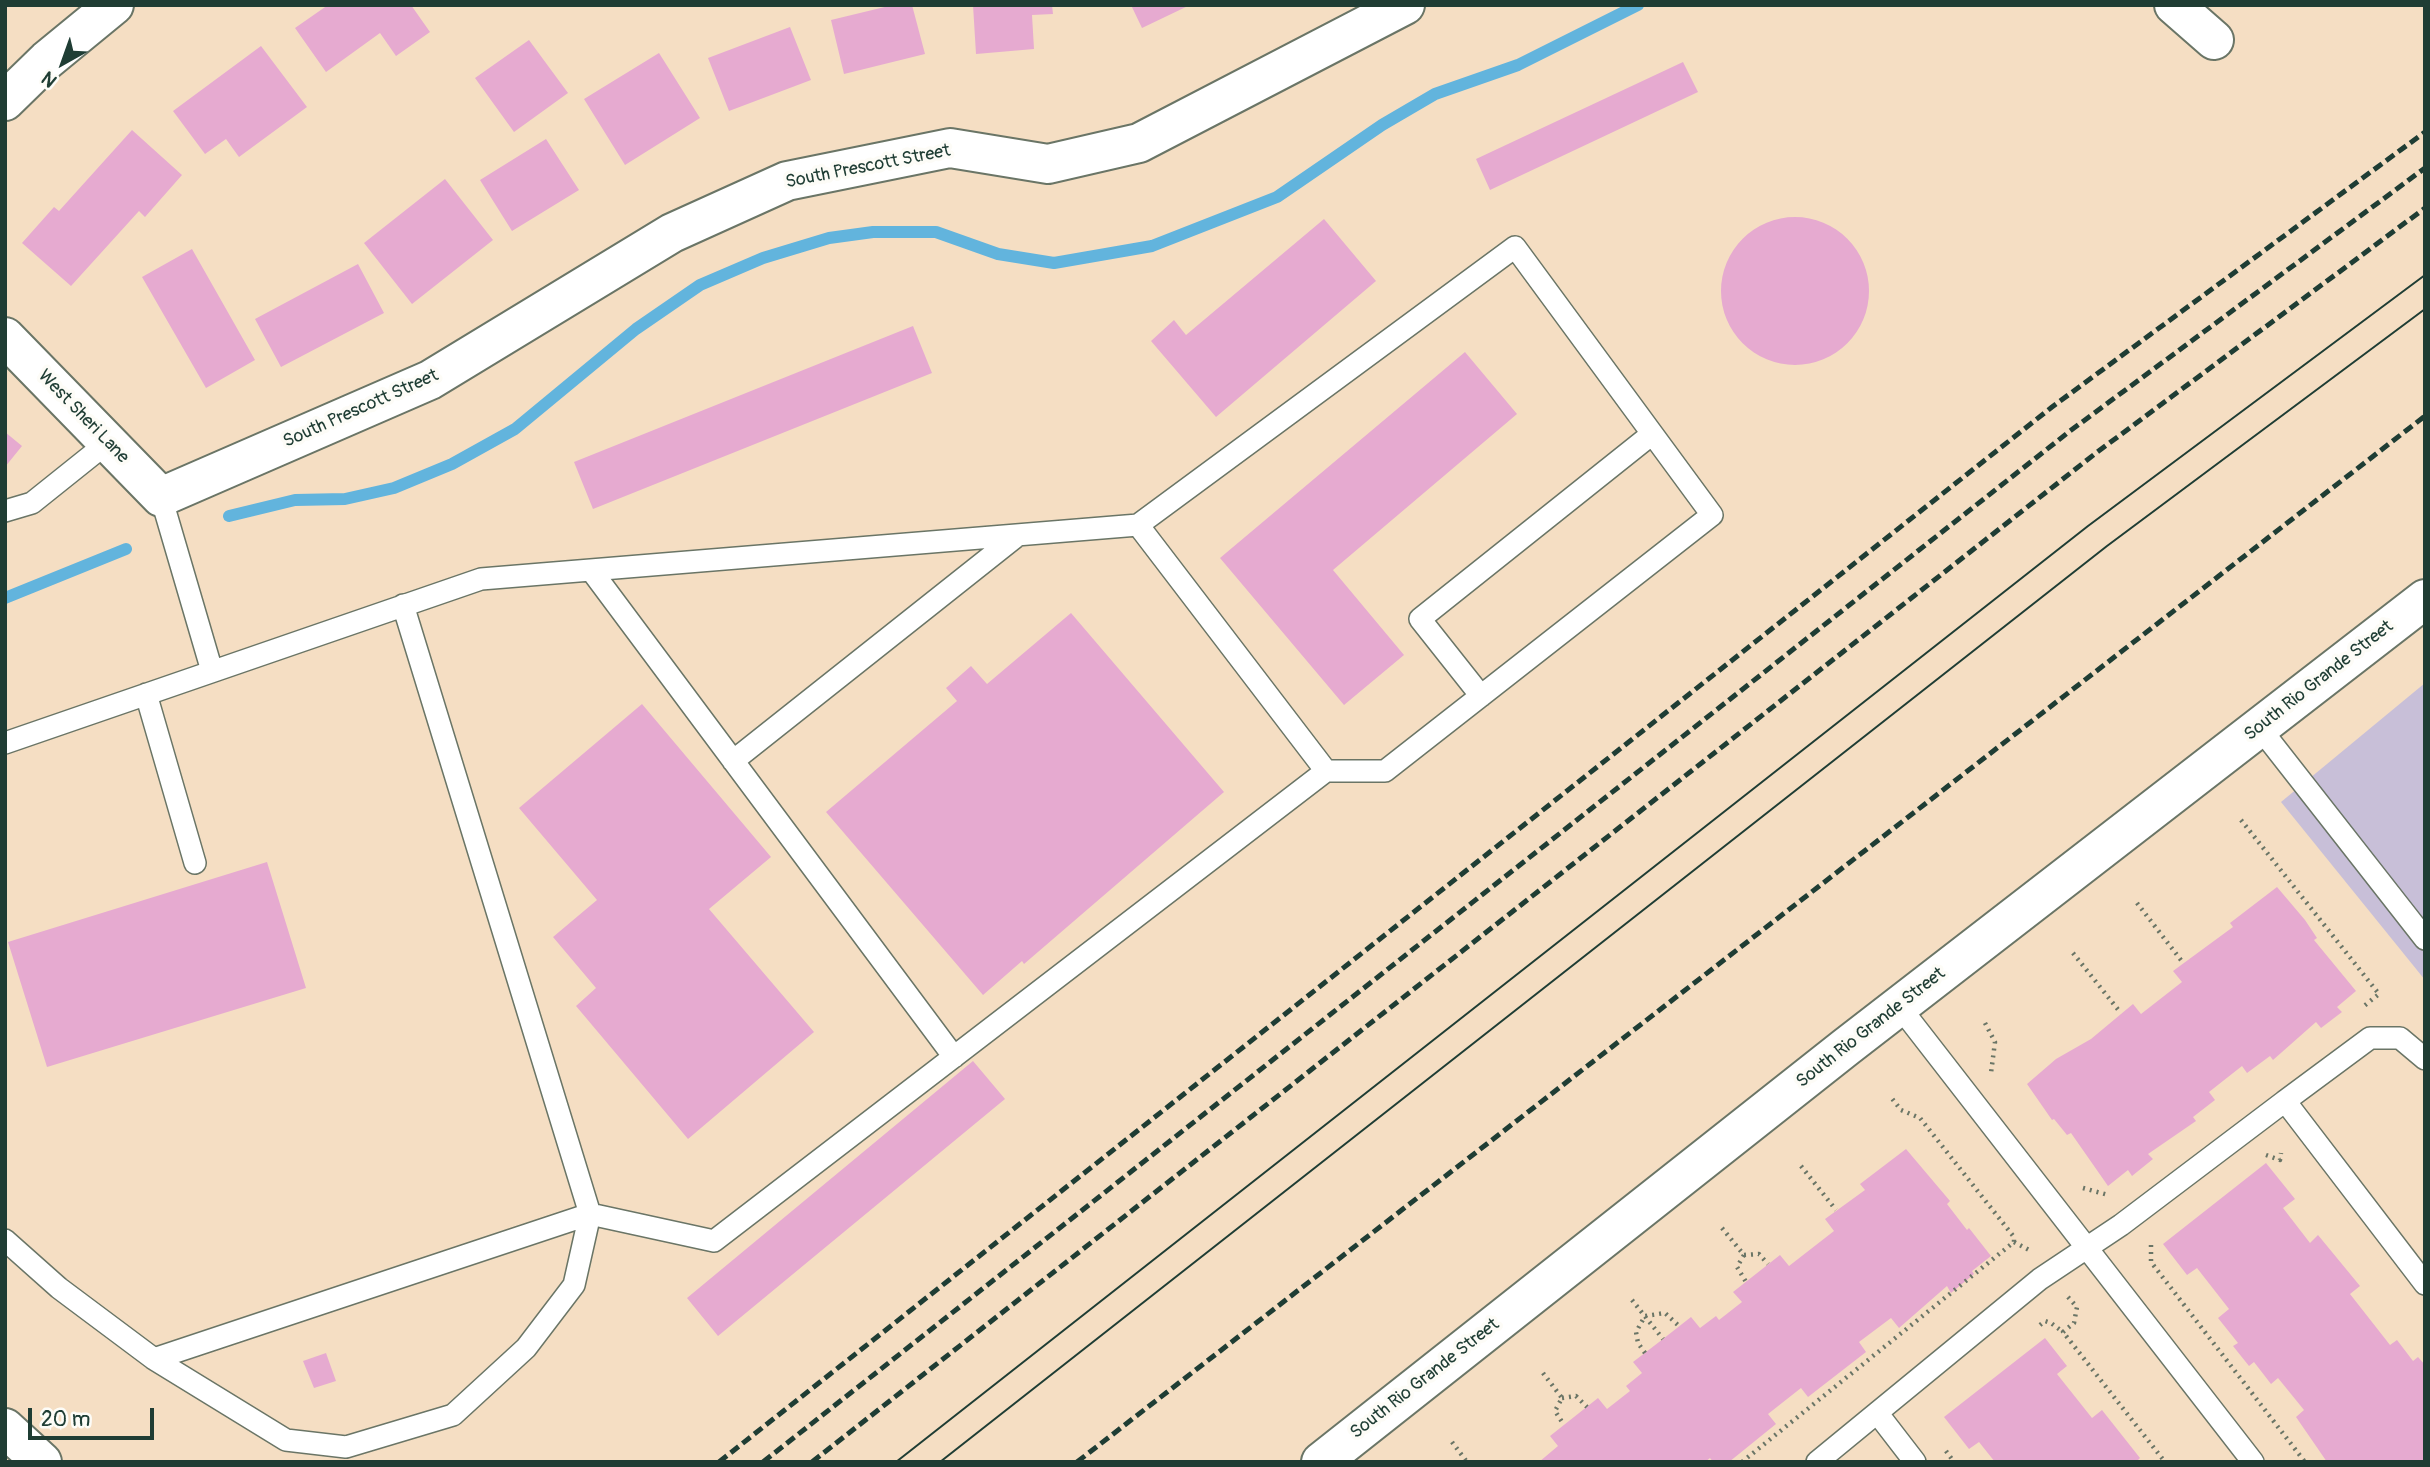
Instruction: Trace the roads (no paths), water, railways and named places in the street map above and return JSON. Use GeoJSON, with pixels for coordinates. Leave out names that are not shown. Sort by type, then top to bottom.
{"type":"FeatureCollection","features":[{"type":"Feature","properties":{"kind":"street"},"geometry":{"type":"LineString","coordinates":[[5,101],[47,60],[114,5]]}},
{"type":"Feature","properties":{"kind":"street","name":"South Prescott Street"},"geometry":{"type":"LineString","coordinates":[[160,497],[430,380],[671,233],[787,181],[950,148],[1048,164],[1139,143],[1405,5]]}},
{"type":"Feature","properties":{"kind":"street"},"geometry":{"type":"LineString","coordinates":[[2174,5],[2214,40]]}},
{"type":"Feature","properties":{"kind":"street","name":"West Sheri Lane"},"geometry":{"type":"LineString","coordinates":[[5,337],[160,497]]}},
{"type":"Feature","properties":{"kind":"street","name":"South Rio Grande Street"},"geometry":{"type":"LineString","coordinates":[[1321,1462],[1899,1006],[2425,599]]}},
{"type":"Feature","properties":{"kind":"street"},"geometry":{"type":"LineString","coordinates":[[5,1429],[42,1462]]}},
{"type":"Feature","properties":{"kind":"lane"},"geometry":{"type":"LineString","coordinates":[[5,743],[481,579],[1138,525],[1515,247],[1712,515],[1385,771],[1326,771],[715,1241],[590,1214],[154,1359]]}},
{"type":"Feature","properties":{"kind":"lane"},"geometry":{"type":"LineString","coordinates":[[1481,696],[1420,619],[1652,434]]}},
{"type":"Feature","properties":{"kind":"lane"},"geometry":{"type":"LineString","coordinates":[[5,511],[32,502],[107,443]]}},
{"type":"Feature","properties":{"kind":"lane"},"geometry":{"type":"LineString","coordinates":[[160,497],[212,671]]}},
{"type":"Feature","properties":{"kind":"lane"},"geometry":{"type":"LineString","coordinates":[[1138,525],[1326,771]]}},
{"type":"Feature","properties":{"kind":"lane"},"geometry":{"type":"LineString","coordinates":[[733,761],[1018,535]]}},
{"type":"Feature","properties":{"kind":"lane"},"geometry":{"type":"LineString","coordinates":[[591,570],[954,1057]]}},
{"type":"Feature","properties":{"kind":"lane"},"geometry":{"type":"LineString","coordinates":[[5,1240],[59,1288],[154,1359],[286,1440],[346,1447],[453,1415],[526,1348],[574,1285],[590,1214],[403,605]]}},
{"type":"Feature","properties":{"kind":"lane"},"geometry":{"type":"LineString","coordinates":[[146,694],[195,863]]}},
{"type":"Feature","properties":{"kind":"lane"},"geometry":{"type":"LineString","coordinates":[[2259,727],[2425,939]]}},
{"type":"Feature","properties":{"kind":"lane"},"geometry":{"type":"LineString","coordinates":[[1899,1006],[2253,1462]]}},
{"type":"Feature","properties":{"kind":"lane"},"geometry":{"type":"LineString","coordinates":[[1817,1462],[2049,1273],[2087,1248],[2371,1038],[2400,1038],[2425,1059]]}},
{"type":"Feature","properties":{"kind":"lane"},"geometry":{"type":"LineString","coordinates":[[2285,1101],[2425,1284]]}},
{"type":"Feature","properties":{"kind":"lane"},"geometry":{"type":"LineString","coordinates":[[1878,1414],[1915,1462]]}},
{"type":"Feature","properties":{"kind":"waterway"},"geometry":{"type":"LineString","coordinates":[[229,516],[295,500],[345,499],[394,488],[452,464],[515,429],[636,329],[700,285],[763,258],[829,238],[873,232],[936,232],[998,254],[1054,263],[1152,246],[1277,197],[1382,125],[1435,94],[1518,65],[1638,5]]}},
{"type":"Feature","properties":{"kind":"waterway"},"geometry":{"type":"LineString","coordinates":[[5,598],[126,549]]}},
{"type":"Feature","properties":{"kind":"tram line"},"geometry":{"type":"LineString","coordinates":[[896,1462],[2088,526],[2425,275]]}},
{"type":"Feature","properties":{"kind":"tram line"},"geometry":{"type":"LineString","coordinates":[[940,1462],[2107,546],[2425,309]]}},
{"type":"Feature","properties":{"kind":"railway"},"geometry":{"type":"LineString","coordinates":[[719,1462],[2052,407],[2425,132]]}},
{"type":"Feature","properties":{"kind":"railway"},"geometry":{"type":"LineString","coordinates":[[763,1462],[2070,431],[2425,168]]}},
{"type":"Feature","properties":{"kind":"railway"},"geometry":{"type":"LineString","coordinates":[[812,1462],[2096,453],[2425,208]]}},
{"type":"Feature","properties":{"kind":"railway"},"geometry":{"type":"LineString","coordinates":[[1077,1462],[2425,416]]}}]}
